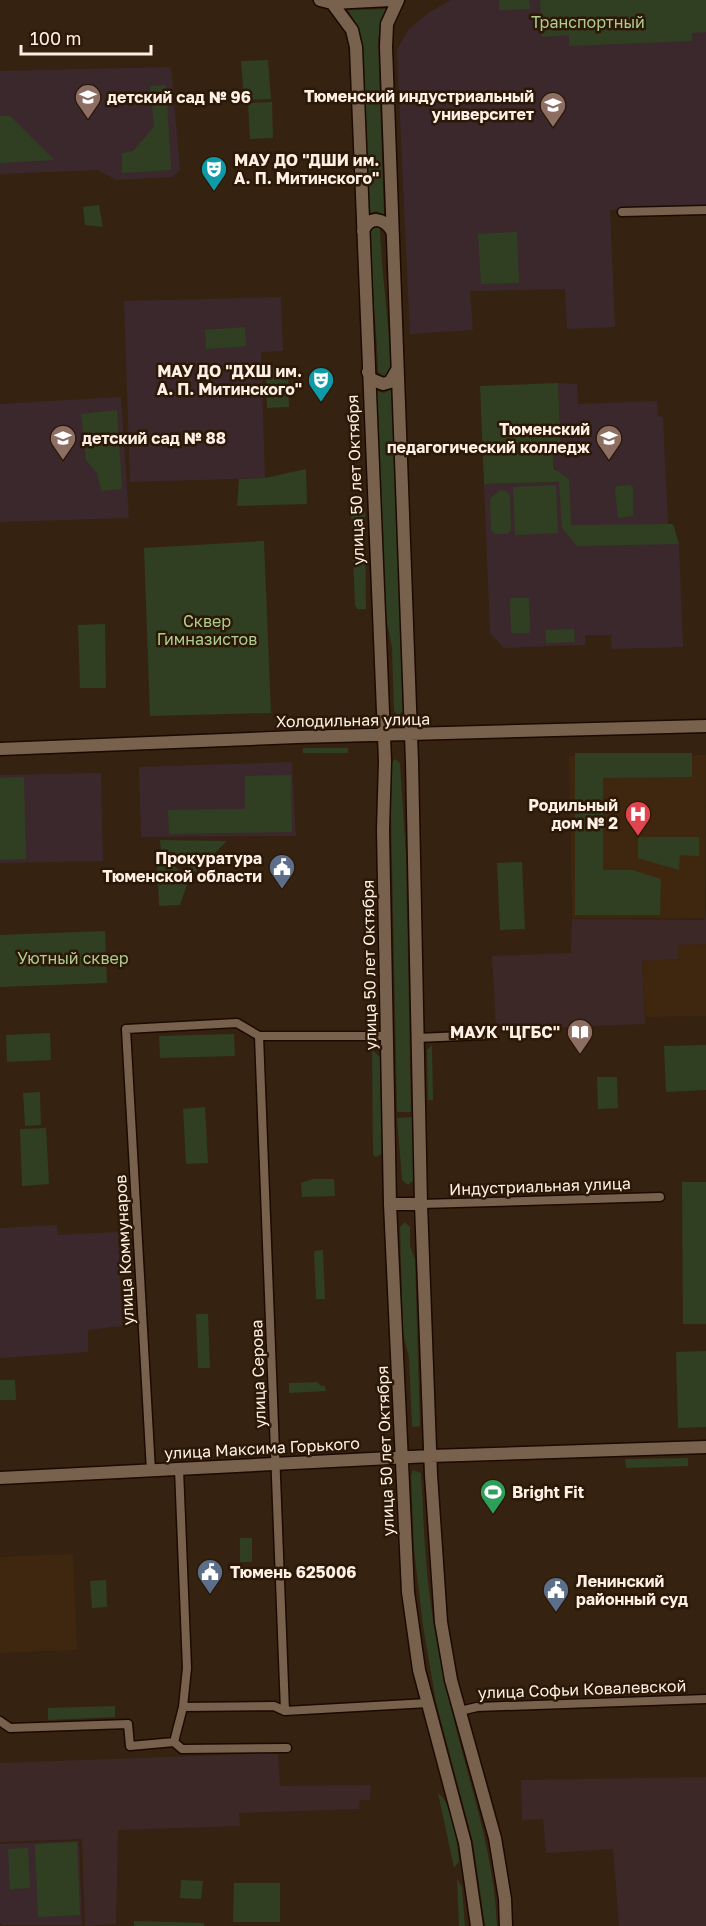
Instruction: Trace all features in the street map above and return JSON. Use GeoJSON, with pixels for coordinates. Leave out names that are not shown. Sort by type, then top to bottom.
{"type":"FeatureCollection","features":[{"type":"Feature","properties":{"kind":"main road"},"geometry":{"type":"LineString","coordinates":[[326,1],[391,0]]}},
{"type":"Feature","properties":{"kind":"main road"},"geometry":{"type":"LineString","coordinates":[[398,0],[387,24],[386,47],[410,735],[421,1204],[430,1456],[441,1622],[460,1711],[495,1838],[506,1926]]}},
{"type":"Feature","properties":{"kind":"main road","name":"улица 50 лет Октября"},"geometry":{"type":"LineString","coordinates":[[326,1],[352,30],[356,48],[383,736],[390,1204],[408,1592],[419,1670],[465,1843],[477,1926]]}},
{"type":"Feature","properties":{"kind":"main road"},"geometry":{"type":"LineString","coordinates":[[363,231],[370,221],[377,219],[384,221],[392,231]]}},
{"type":"Feature","properties":{"kind":"main road"},"geometry":{"type":"LineString","coordinates":[[368,372],[370,379],[383,384],[390,382],[397,370]]}},
{"type":"Feature","properties":{"kind":"main road","name":"Холодильная улица"},"geometry":{"type":"LineString","coordinates":[[0,749],[706,726]]}},
{"type":"Feature","properties":{"kind":"main road"},"geometry":{"type":"LineString","coordinates":[[390,1204],[421,1204]]}},
{"type":"Feature","properties":{"kind":"main road","name":"улица Максима Горького"},"geometry":{"type":"LineString","coordinates":[[0,1478],[430,1456],[706,1447]]}},
{"type":"Feature","properties":{"kind":"street"},"geometry":{"type":"LineString","coordinates":[[622,212],[706,210]]}},
{"type":"Feature","properties":{"kind":"street","name":"улица Коммунаров"},"geometry":{"type":"LineString","coordinates":[[151,1471],[126,1029],[237,1023],[259,1036]]}},
{"type":"Feature","properties":{"kind":"street"},"geometry":{"type":"LineString","coordinates":[[417,1038],[486,1035]]}},
{"type":"Feature","properties":{"kind":"street"},"geometry":{"type":"LineString","coordinates":[[259,1036],[388,1036]]}},
{"type":"Feature","properties":{"kind":"street","name":"улица Серова"},"geometry":{"type":"LineString","coordinates":[[259,1036],[285,1711]]}},
{"type":"Feature","properties":{"kind":"street","name":"Индустриальная улица"},"geometry":{"type":"LineString","coordinates":[[421,1204],[660,1197]]}},
{"type":"Feature","properties":{"kind":"street"},"geometry":{"type":"LineString","coordinates":[[174,1742],[183,1707],[187,1668],[179,1469]]}},
{"type":"Feature","properties":{"kind":"street","name":"улица Софьи Ковалевской"},"geometry":{"type":"LineString","coordinates":[[460,1711],[477,1707],[706,1700]]}},
{"type":"Feature","properties":{"kind":"street"},"geometry":{"type":"LineString","coordinates":[[183,1707],[274,1706],[285,1711],[428,1703]]}},
{"type":"Feature","properties":{"kind":"street"},"geometry":{"type":"LineString","coordinates":[[0,1721],[10,1728],[128,1724],[130,1746],[174,1742],[182,1749],[287,1748]]}},
{"type":"Feature","properties":{"kind":"shaded area","name":"Тюменский индустриальный университет"},"geometry":{"type":"Polygon","coordinates":[[[451,0],[706,0],[706,206],[610,210],[615,327],[567,329],[565,289],[470,291],[473,330],[410,334],[397,50],[408,30],[431,11],[451,0]]]}},
{"type":"Feature","properties":{"kind":"shaded area","name":"детский сад № 96"},"geometry":{"type":"Polygon","coordinates":[[[171,67],[180,170],[173,177],[116,180],[98,170],[0,174],[0,71],[171,67]]]}},
{"type":"Feature","properties":{"kind":"shaded area"},"geometry":{"type":"Polygon","coordinates":[[[281,297],[283,351],[261,352],[265,478],[130,482],[124,301],[281,297]]]}},
{"type":"Feature","properties":{"kind":"shaded area"},"geometry":{"type":"Polygon","coordinates":[[[558,383],[577,384],[578,404],[657,401],[658,416],[663,417],[668,524],[679,544],[683,647],[612,649],[611,635],[585,635],[585,645],[504,648],[490,633],[484,484],[559,482],[552,456],[561,448],[558,383]]]}},
{"type":"Feature","properties":{"kind":"shaded area","name":"детский сад № 88"},"geometry":{"type":"Polygon","coordinates":[[[121,397],[129,518],[0,522],[0,404],[121,397]]]}},
{"type":"Feature","properties":{"kind":"shaded area","name":"Родильный дом № 2"},"geometry":{"type":"Polygon","coordinates":[[[706,755],[705,918],[572,918],[569,756],[706,755]]]}},
{"type":"Feature","properties":{"kind":"shaded area"},"geometry":{"type":"Polygon","coordinates":[[[292,762],[296,836],[141,837],[139,767],[292,762]]]}},
{"type":"Feature","properties":{"kind":"shaded area"},"geometry":{"type":"Polygon","coordinates":[[[101,773],[103,861],[0,863],[0,775],[101,773]]]}},
{"type":"Feature","properties":{"kind":"shaded area"},"geometry":{"type":"Polygon","coordinates":[[[706,907],[706,944],[678,945],[678,959],[642,961],[645,1024],[496,1030],[492,956],[571,953],[572,919],[705,920],[706,907]]]}},
{"type":"Feature","properties":{"kind":"shaded area"},"geometry":{"type":"Polygon","coordinates":[[[706,944],[706,1016],[645,1017],[642,961],[678,959],[678,945],[706,944]]]}},
{"type":"Feature","properties":{"kind":"shaded area"},"geometry":{"type":"Polygon","coordinates":[[[57,1225],[58,1235],[118,1232],[122,1326],[88,1330],[88,1352],[0,1358],[0,1228],[57,1225]]]}},
{"type":"Feature","properties":{"kind":"shaded area"},"geometry":{"type":"Polygon","coordinates":[[[73,1554],[77,1650],[0,1653],[0,1557],[73,1554]]]}},
{"type":"Feature","properties":{"kind":"shaded area"},"geometry":{"type":"Polygon","coordinates":[[[278,1753],[280,1786],[371,1785],[370,1800],[360,1800],[359,1809],[239,1813],[240,1826],[118,1830],[116,1924],[85,1926],[82,1839],[0,1842],[0,1763],[278,1753]]]}},
{"type":"Feature","properties":{"kind":"shaded area"},"geometry":{"type":"Polygon","coordinates":[[[706,1777],[706,1926],[619,1926],[613,1849],[546,1853],[543,1819],[522,1820],[521,1780],[706,1777]]]}},
{"type":"Feature","properties":{"kind":"shaded area"},"geometry":{"type":"Polygon","coordinates":[[[79,1841],[82,1925],[4,1925],[0,1923],[0,1844],[79,1841]]]}},
{"type":"Feature","properties":{"kind":"green space"},"geometry":{"type":"Polygon","coordinates":[[[499,0],[529,0],[530,9],[499,10],[499,0]]]}},
{"type":"Feature","properties":{"kind":"green space","name":"Транспортный"},"geometry":{"type":"Polygon","coordinates":[[[540,0],[706,0],[706,32],[692,33],[692,41],[569,46],[569,35],[542,37],[540,0]]]}},
{"type":"Feature","properties":{"kind":"green space"},"geometry":{"type":"Polygon","coordinates":[[[389,9],[380,27],[378,40],[384,215],[377,211],[368,213],[362,42],[359,28],[348,10],[389,9]]]}},
{"type":"Feature","properties":{"kind":"green space"},"geometry":{"type":"Polygon","coordinates":[[[268,60],[271,99],[244,100],[241,61],[268,60]]]}},
{"type":"Feature","properties":{"kind":"green space"},"geometry":{"type":"Polygon","coordinates":[[[166,85],[171,170],[122,173],[122,153],[133,151],[154,127],[150,86],[166,85]]]}},
{"type":"Feature","properties":{"kind":"green space"},"geometry":{"type":"Polygon","coordinates":[[[272,102],[273,138],[250,139],[248,103],[272,102]]]}},
{"type":"Feature","properties":{"kind":"green space"},"geometry":{"type":"Polygon","coordinates":[[[0,116],[10,116],[54,160],[0,163],[0,116]]]}},
{"type":"Feature","properties":{"kind":"green space"},"geometry":{"type":"Polygon","coordinates":[[[99,205],[103,227],[85,225],[83,207],[99,205]]]}},
{"type":"Feature","properties":{"kind":"green space"},"geometry":{"type":"Polygon","coordinates":[[[377,225],[380,230],[391,371],[385,377],[378,372],[369,231],[371,226],[377,225]]]}},
{"type":"Feature","properties":{"kind":"green space"},"geometry":{"type":"Polygon","coordinates":[[[517,232],[519,283],[481,284],[478,234],[517,232]]]}},
{"type":"Feature","properties":{"kind":"green space"},"geometry":{"type":"Polygon","coordinates":[[[245,327],[246,346],[206,349],[205,330],[245,327]]]}},
{"type":"Feature","properties":{"kind":"green space"},"geometry":{"type":"Polygon","coordinates":[[[288,366],[289,407],[267,408],[266,367],[288,366]]]}},
{"type":"Feature","properties":{"kind":"green space"},"geometry":{"type":"Polygon","coordinates":[[[558,383],[561,448],[553,456],[554,469],[569,479],[571,525],[673,524],[679,544],[577,546],[562,528],[559,482],[484,484],[480,386],[558,383]]]}},
{"type":"Feature","properties":{"kind":"green space"},"geometry":{"type":"Polygon","coordinates":[[[392,389],[403,711],[398,715],[394,711],[392,648],[384,607],[375,390],[384,393],[392,389]]]}},
{"type":"Feature","properties":{"kind":"green space"},"geometry":{"type":"Polygon","coordinates":[[[117,410],[122,489],[101,491],[97,473],[86,460],[81,414],[117,410]]]}},
{"type":"Feature","properties":{"kind":"green space"},"geometry":{"type":"Polygon","coordinates":[[[306,469],[307,504],[237,506],[239,479],[265,478],[306,469]]]}},
{"type":"Feature","properties":{"kind":"green space"},"geometry":{"type":"Polygon","coordinates":[[[556,485],[558,533],[515,535],[513,487],[556,485]]]}},
{"type":"Feature","properties":{"kind":"green space"},"geometry":{"type":"Polygon","coordinates":[[[617,486],[633,487],[633,516],[618,518],[615,489],[617,486]]]}},
{"type":"Feature","properties":{"kind":"green space"},"geometry":{"type":"Polygon","coordinates":[[[500,490],[510,495],[511,530],[507,534],[495,534],[491,530],[490,499],[500,490]]]}},
{"type":"Feature","properties":{"kind":"green space"},"geometry":{"type":"Polygon","coordinates":[[[351,510],[365,510],[366,609],[357,609],[355,605],[351,510]]]}},
{"type":"Feature","properties":{"kind":"green space","name":"Сквер Гимназистов"},"geometry":{"type":"Polygon","coordinates":[[[264,541],[271,713],[150,716],[144,548],[264,541]]]}},
{"type":"Feature","properties":{"kind":"green space"},"geometry":{"type":"Polygon","coordinates":[[[510,598],[529,598],[530,633],[511,633],[510,598]]]}},
{"type":"Feature","properties":{"kind":"green space"},"geometry":{"type":"Polygon","coordinates":[[[105,624],[106,688],[80,688],[78,625],[105,624]]]}},
{"type":"Feature","properties":{"kind":"green space"},"geometry":{"type":"Polygon","coordinates":[[[574,629],[575,642],[546,643],[545,630],[574,629]]]}},
{"type":"Feature","properties":{"kind":"green space"},"geometry":{"type":"Polygon","coordinates":[[[303,748],[348,748],[348,753],[303,753],[303,748]]]}},
{"type":"Feature","properties":{"kind":"green space"},"geometry":{"type":"Polygon","coordinates":[[[575,753],[692,753],[692,777],[603,778],[603,870],[632,870],[661,879],[660,915],[575,915],[575,753]]]}},
{"type":"Feature","properties":{"kind":"green space"},"geometry":{"type":"Polygon","coordinates":[[[395,759],[400,763],[406,856],[411,1112],[397,1112],[390,764],[395,759]]]}},
{"type":"Feature","properties":{"kind":"green space"},"geometry":{"type":"Polygon","coordinates":[[[291,775],[292,832],[169,834],[168,810],[245,809],[245,776],[291,775]]]}},
{"type":"Feature","properties":{"kind":"green space"},"geometry":{"type":"Polygon","coordinates":[[[24,777],[26,859],[0,860],[0,778],[24,777]]]}},
{"type":"Feature","properties":{"kind":"green space"},"geometry":{"type":"Polygon","coordinates":[[[638,837],[699,837],[699,856],[680,855],[679,870],[638,858],[638,837]]]}},
{"type":"Feature","properties":{"kind":"green space"},"geometry":{"type":"Polygon","coordinates":[[[160,840],[227,841],[195,872],[174,852],[161,852],[160,840]]]}},
{"type":"Feature","properties":{"kind":"green space"},"geometry":{"type":"Polygon","coordinates":[[[157,862],[171,863],[189,879],[180,905],[159,906],[157,862]]]}},
{"type":"Feature","properties":{"kind":"green space"},"geometry":{"type":"Polygon","coordinates":[[[522,862],[525,929],[500,930],[497,863],[522,862]]]}},
{"type":"Feature","properties":{"kind":"green space","name":"Уютный сквер"},"geometry":{"type":"Polygon","coordinates":[[[105,931],[107,983],[0,987],[0,935],[105,931]]]}},
{"type":"Feature","properties":{"kind":"green space"},"geometry":{"type":"Polygon","coordinates":[[[50,1033],[51,1060],[7,1062],[6,1035],[50,1033]]]}},
{"type":"Feature","properties":{"kind":"green space"},"geometry":{"type":"Polygon","coordinates":[[[234,1034],[235,1056],[160,1058],[159,1036],[234,1034]]]}},
{"type":"Feature","properties":{"kind":"green space"},"geometry":{"type":"Polygon","coordinates":[[[432,1045],[433,1100],[428,1100],[427,1050],[432,1045]]]}},
{"type":"Feature","properties":{"kind":"green space"},"geometry":{"type":"Polygon","coordinates":[[[706,1045],[706,1090],[666,1092],[664,1046],[706,1045]]]}},
{"type":"Feature","properties":{"kind":"green space"},"geometry":{"type":"Polygon","coordinates":[[[372,1050],[380,1057],[382,1154],[376,1157],[373,1155],[372,1050]]]}},
{"type":"Feature","properties":{"kind":"green space"},"geometry":{"type":"Polygon","coordinates":[[[597,1077],[617,1077],[618,1108],[598,1109],[597,1077]]]}},
{"type":"Feature","properties":{"kind":"green space"},"geometry":{"type":"Polygon","coordinates":[[[40,1092],[41,1125],[25,1126],[23,1093],[40,1092]]]}},
{"type":"Feature","properties":{"kind":"green space"},"geometry":{"type":"Polygon","coordinates":[[[205,1107],[208,1163],[186,1164],[183,1109],[205,1107]]]}},
{"type":"Feature","properties":{"kind":"green space"},"geometry":{"type":"Polygon","coordinates":[[[412,1117],[414,1180],[408,1185],[402,1180],[397,1118],[412,1117]]]}},
{"type":"Feature","properties":{"kind":"green space"},"geometry":{"type":"Polygon","coordinates":[[[46,1128],[49,1184],[22,1186],[20,1129],[46,1128]]]}},
{"type":"Feature","properties":{"kind":"green space"},"geometry":{"type":"Polygon","coordinates":[[[313,1179],[334,1179],[335,1196],[302,1197],[301,1183],[313,1179]]]}},
{"type":"Feature","properties":{"kind":"green space"},"geometry":{"type":"Polygon","coordinates":[[[682,1182],[706,1182],[706,1324],[683,1324],[682,1182]]]}},
{"type":"Feature","properties":{"kind":"green space"},"geometry":{"type":"Polygon","coordinates":[[[405,1222],[410,1227],[410,1246],[415,1259],[420,1426],[412,1427],[409,1357],[403,1334],[400,1227],[405,1222]]]}},
{"type":"Feature","properties":{"kind":"green space"},"geometry":{"type":"Polygon","coordinates":[[[323,1250],[325,1299],[316,1299],[314,1251],[323,1250]]]}},
{"type":"Feature","properties":{"kind":"green space"},"geometry":{"type":"Polygon","coordinates":[[[196,1314],[208,1314],[210,1368],[198,1368],[196,1314]]]}},
{"type":"Feature","properties":{"kind":"green space"},"geometry":{"type":"Polygon","coordinates":[[[706,1351],[706,1427],[678,1428],[676,1352],[706,1351]]]}},
{"type":"Feature","properties":{"kind":"green space"},"geometry":{"type":"Polygon","coordinates":[[[0,1380],[15,1380],[16,1400],[0,1400],[0,1380]]]}},
{"type":"Feature","properties":{"kind":"green space"},"geometry":{"type":"Polygon","coordinates":[[[317,1382],[325,1386],[326,1391],[289,1393],[289,1383],[317,1382]]]}},
{"type":"Feature","properties":{"kind":"green space"},"geometry":{"type":"Polygon","coordinates":[[[688,1458],[688,1466],[626,1468],[625,1459],[688,1458]]]}},
{"type":"Feature","properties":{"kind":"green space"},"geometry":{"type":"Polygon","coordinates":[[[413,1470],[421,1473],[426,1565],[437,1642],[491,1868],[497,1926],[485,1926],[473,1842],[436,1702],[423,1626],[414,1549],[411,1476],[413,1470]]]}},
{"type":"Feature","properties":{"kind":"green space"},"geometry":{"type":"Polygon","coordinates":[[[240,1538],[252,1538],[252,1562],[240,1562],[240,1538]]]}},
{"type":"Feature","properties":{"kind":"green space"},"geometry":{"type":"Polygon","coordinates":[[[106,1580],[107,1607],[92,1608],[90,1581],[106,1580]]]}},
{"type":"Feature","properties":{"kind":"green space"},"geometry":{"type":"Polygon","coordinates":[[[115,1706],[115,1717],[48,1720],[48,1708],[115,1706]]]}},
{"type":"Feature","properties":{"kind":"green space"},"geometry":{"type":"Polygon","coordinates":[[[438,1793],[444,1799],[454,1824],[459,1861],[454,1868],[438,1793]]]}},
{"type":"Feature","properties":{"kind":"green space"},"geometry":{"type":"Polygon","coordinates":[[[77,1842],[80,1915],[38,1917],[35,1844],[77,1842]]]}},
{"type":"Feature","properties":{"kind":"green space"},"geometry":{"type":"Polygon","coordinates":[[[28,1848],[30,1888],[10,1889],[8,1849],[28,1848]]]}},
{"type":"Feature","properties":{"kind":"green space"},"geometry":{"type":"Polygon","coordinates":[[[457,1879],[462,1887],[465,1926],[459,1926],[457,1879]]]}},
{"type":"Feature","properties":{"kind":"green space"},"geometry":{"type":"Polygon","coordinates":[[[181,1880],[203,1881],[201,1899],[180,1898],[181,1880]]]}},
{"type":"Feature","properties":{"kind":"green space"},"geometry":{"type":"Polygon","coordinates":[[[234,1883],[280,1883],[280,1922],[233,1922],[234,1883]]]}},
{"type":"Feature","properties":{"kind":"green space"},"geometry":{"type":"Polygon","coordinates":[[[134,1921],[204,1923],[204,1926],[134,1926],[134,1921]]]}},
{"type":"Feature","properties":{"kind":"place","name":"детский сад № 96"},"geometry":{"type":"Point","coordinates":[88,120]}},
{"type":"Feature","properties":{"kind":"place","name":"Тюменский индустриальный университет"},"geometry":{"type":"Point","coordinates":[553,128]}},
{"type":"Feature","properties":{"kind":"place","name":"МАУ ДО \"ДШИ им. А. П. Митинского\""},"geometry":{"type":"Point","coordinates":[214,192]}},
{"type":"Feature","properties":{"kind":"place","name":"МАУ ДО \"ДХШ им. А. П. Митинского\""},"geometry":{"type":"Point","coordinates":[321,403]}},
{"type":"Feature","properties":{"kind":"place","name":"детский сад № 88"},"geometry":{"type":"Point","coordinates":[63,461]}},
{"type":"Feature","properties":{"kind":"place","name":"Тюменский педагогический колледж"},"geometry":{"type":"Point","coordinates":[609,461]}},
{"type":"Feature","properties":{"kind":"place","name":"Родильный дом № 2"},"geometry":{"type":"Point","coordinates":[638,837]}},
{"type":"Feature","properties":{"kind":"place","name":"Прокуратура Тюменской области"},"geometry":{"type":"Point","coordinates":[282,890]}},
{"type":"Feature","properties":{"kind":"place","name":"МАУК \"ЦГБС\""},"geometry":{"type":"Point","coordinates":[580,1055]}},
{"type":"Feature","properties":{"kind":"place","name":"Bright Fit"},"geometry":{"type":"Point","coordinates":[493,1515]}},
{"type":"Feature","properties":{"kind":"place","name":"Тюмень 625006"},"geometry":{"type":"Point","coordinates":[210,1595]}},
{"type":"Feature","properties":{"kind":"place","name":"Ленинский районный суд"},"geometry":{"type":"Point","coordinates":[556,1613]}}]}
